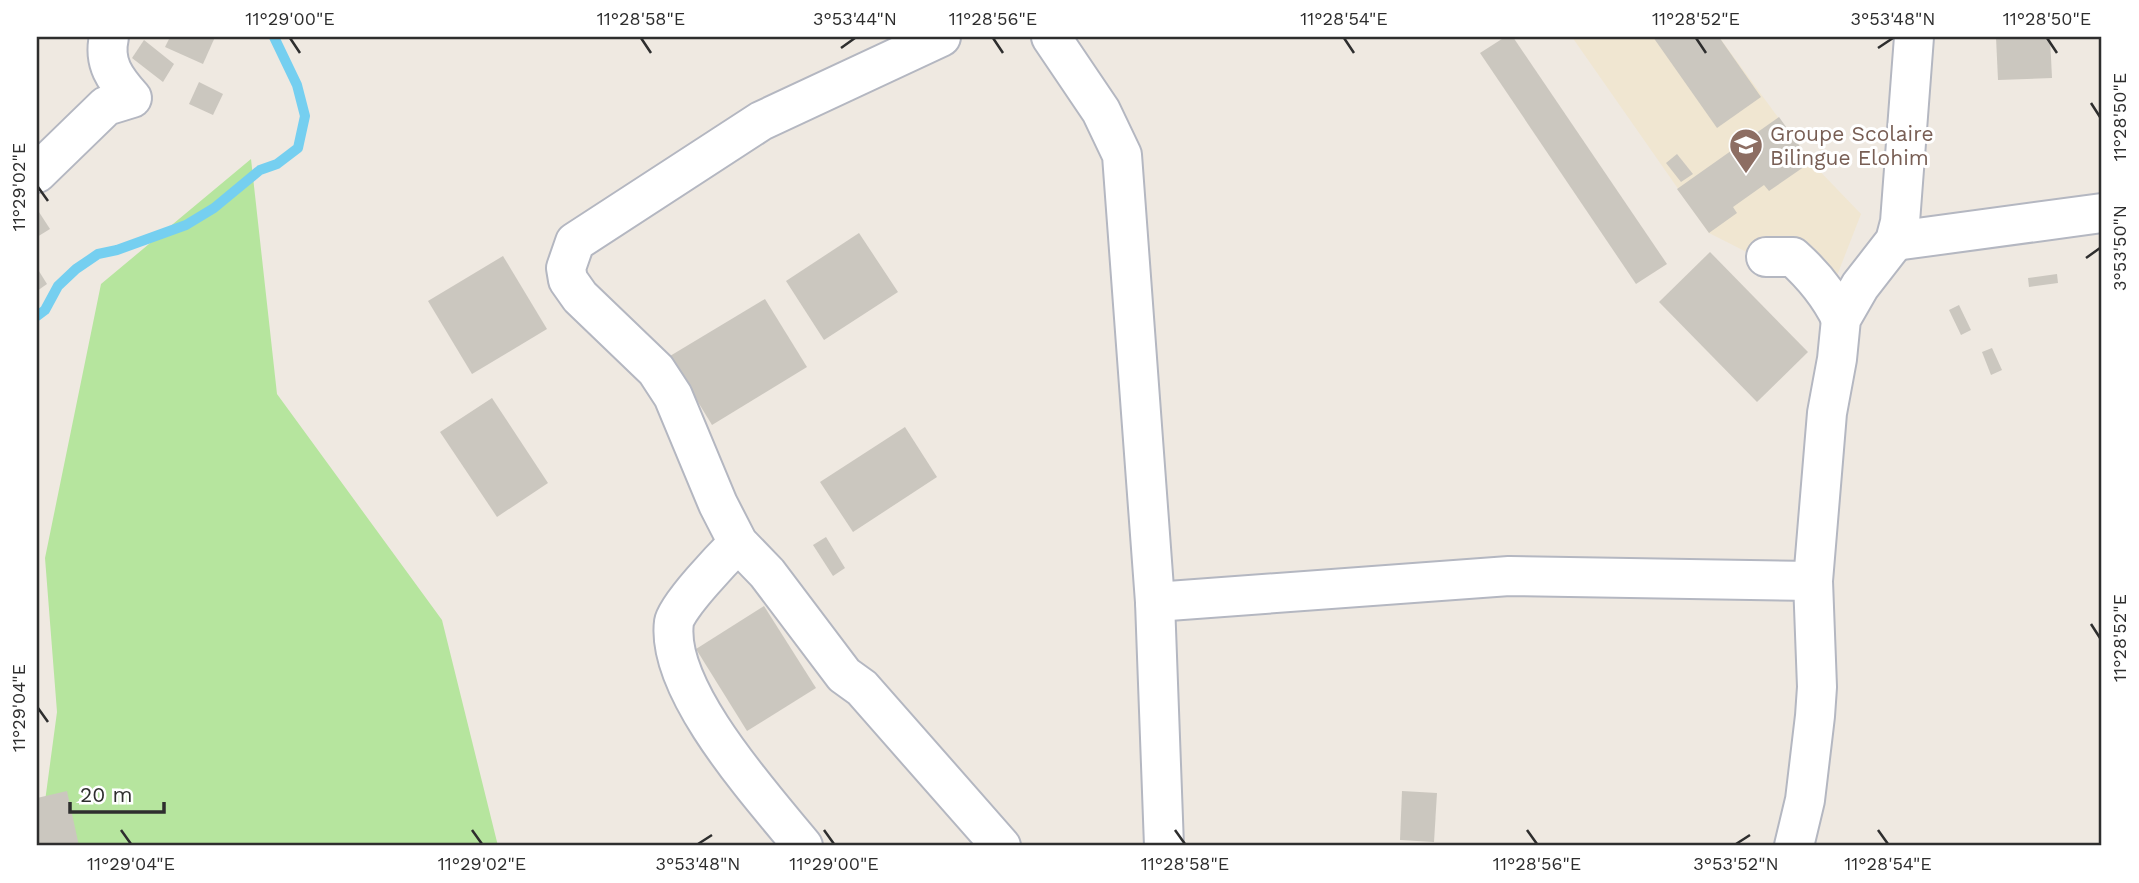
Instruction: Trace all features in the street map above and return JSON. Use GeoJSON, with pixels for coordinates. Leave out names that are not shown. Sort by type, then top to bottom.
{"type":"FeatureCollection","features":[{"type":"Feature","properties":{"kind":"street"},"geometry":{"type":"LineString","coordinates":[[37,173],[106,106],[144,92],[112,74],[107,49],[109,37]]}},
{"type":"Feature","properties":{"kind":"street"},"geometry":{"type":"LineString","coordinates":[[941,37],[761,121],[575,242],[566,268],[568,280],[580,297],[656,370],[673,396],[718,505],[738,543],[767,573],[844,675],[862,688],[1001,846]]}},
{"type":"Feature","properties":{"kind":"street"},"geometry":{"type":"LineString","coordinates":[[1051,37],[1101,111],[1122,155],[1155,603],[1164,846]]}},
{"type":"Feature","properties":{"kind":"street"},"geometry":{"type":"LineString","coordinates":[[1794,846],[1805,800],[1815,716],[1817,687],[1813,581],[1827,413],[1841,319],[1860,286],[1895,242],[1900,222],[1907,44]]}},
{"type":"Feature","properties":{"kind":"street"},"geometry":{"type":"LineString","coordinates":[[1895,242],[2102,213]]}},
{"type":"Feature","properties":{"kind":"street"},"geometry":{"type":"LineString","coordinates":[[1766,257],[1793,257],[1831,299],[1841,319]]}},
{"type":"Feature","properties":{"kind":"street"},"geometry":{"type":"LineString","coordinates":[[738,543],[711,569],[674,620],[675,653],[689,693],[744,774],[803,846]]}},
{"type":"Feature","properties":{"kind":"street"},"geometry":{"type":"LineString","coordinates":[[1155,603],[1508,576],[1813,581]]}},
{"type":"Feature","properties":{"kind":"shaded area","name":"Groupe Scolaire Bilingue Elohim"},"geometry":{"type":"Polygon","coordinates":[[[1572,37],[1719,37],[1811,162],[1861,214],[1826,304],[1796,277],[1709,233],[1572,37]]]}},
{"type":"Feature","properties":{"kind":"green space"},"geometry":{"type":"Polygon","coordinates":[[[251,159],[277,394],[442,620],[498,846],[39,846],[57,712],[45,558],[101,284],[251,159]]]}},
{"type":"Feature","properties":{"kind":"building"},"geometry":{"type":"Polygon","coordinates":[[[170,37],[215,37],[203,64],[165,47],[170,37]]]}},
{"type":"Feature","properties":{"kind":"building"},"geometry":{"type":"Polygon","coordinates":[[[1505,37],[1513,37],[1667,264],[1636,284],[1480,53],[1505,37]]]}},
{"type":"Feature","properties":{"kind":"building"},"geometry":{"type":"Polygon","coordinates":[[[1653,37],[1719,37],[1761,97],[1717,128],[1653,37]]]}},
{"type":"Feature","properties":{"kind":"building"},"geometry":{"type":"Polygon","coordinates":[[[1996,37],[2050,37],[2052,78],[1998,80],[1996,37]]]}},
{"type":"Feature","properties":{"kind":"building"},"geometry":{"type":"Polygon","coordinates":[[[144,40],[174,64],[163,82],[132,58],[144,40]]]}},
{"type":"Feature","properties":{"kind":"building"},"geometry":{"type":"Polygon","coordinates":[[[199,82],[223,94],[213,115],[189,104],[199,82]]]}},
{"type":"Feature","properties":{"kind":"building"},"geometry":{"type":"Polygon","coordinates":[[[1779,117],[1811,162],[1769,191],[1764,185],[1733,207],[1737,213],[1709,233],[1677,189],[1779,117]]]}},
{"type":"Feature","properties":{"kind":"building"},"geometry":{"type":"Polygon","coordinates":[[[1677,154],[1693,174],[1681,182],[1666,163],[1677,154]]]}},
{"type":"Feature","properties":{"kind":"building"},"geometry":{"type":"Polygon","coordinates":[[[37,209],[50,229],[37,237],[37,209]]]}},
{"type":"Feature","properties":{"kind":"building"},"geometry":{"type":"Polygon","coordinates":[[[859,233],[898,292],[824,340],[786,281],[859,233]]]}},
{"type":"Feature","properties":{"kind":"building"},"geometry":{"type":"Polygon","coordinates":[[[1710,252],[1808,352],[1757,402],[1659,302],[1710,252]]]}},
{"type":"Feature","properties":{"kind":"building"},"geometry":{"type":"Polygon","coordinates":[[[503,256],[547,329],[472,374],[428,301],[503,256]]]}},
{"type":"Feature","properties":{"kind":"building"},"geometry":{"type":"Polygon","coordinates":[[[37,268],[47,284],[37,291],[37,268]]]}},
{"type":"Feature","properties":{"kind":"building"},"geometry":{"type":"Polygon","coordinates":[[[2057,274],[2058,283],[2029,287],[2028,278],[2057,274]]]}},
{"type":"Feature","properties":{"kind":"building"},"geometry":{"type":"Polygon","coordinates":[[[765,299],[807,367],[712,425],[670,356],[765,299]]]}},
{"type":"Feature","properties":{"kind":"building"},"geometry":{"type":"Polygon","coordinates":[[[1959,305],[1971,330],[1961,335],[1949,310],[1959,305]]]}},
{"type":"Feature","properties":{"kind":"building"},"geometry":{"type":"Polygon","coordinates":[[[1992,348],[2002,370],[1991,375],[1982,352],[1992,348]]]}},
{"type":"Feature","properties":{"kind":"building"},"geometry":{"type":"Polygon","coordinates":[[[492,398],[548,483],[497,517],[440,432],[492,398]]]}},
{"type":"Feature","properties":{"kind":"building"},"geometry":{"type":"Polygon","coordinates":[[[905,427],[937,477],[853,532],[820,482],[905,427]]]}},
{"type":"Feature","properties":{"kind":"building"},"geometry":{"type":"Polygon","coordinates":[[[826,537],[845,568],[833,576],[813,545],[826,537]]]}},
{"type":"Feature","properties":{"kind":"building"},"geometry":{"type":"Polygon","coordinates":[[[764,606],[816,688],[747,731],[696,649],[764,606]]]}},
{"type":"Feature","properties":{"kind":"building"},"geometry":{"type":"Polygon","coordinates":[[[67,791],[79,846],[37,846],[37,798],[67,791]]]}},
{"type":"Feature","properties":{"kind":"building"},"geometry":{"type":"Polygon","coordinates":[[[1402,791],[1437,793],[1434,842],[1400,840],[1402,791]]]}},
{"type":"Feature","properties":{"kind":"waterway"},"geometry":{"type":"LineString","coordinates":[[37,316],[45,310],[58,286],[98,254],[117,250],[186,225],[214,208],[260,170],[277,164],[298,148],[305,116],[297,85],[274,37]]}},
{"type":"Feature","properties":{"kind":"place","name":"Groupe Scolaire Bilingue Elohim"},"geometry":{"type":"Point","coordinates":[1746,175]}}]}
